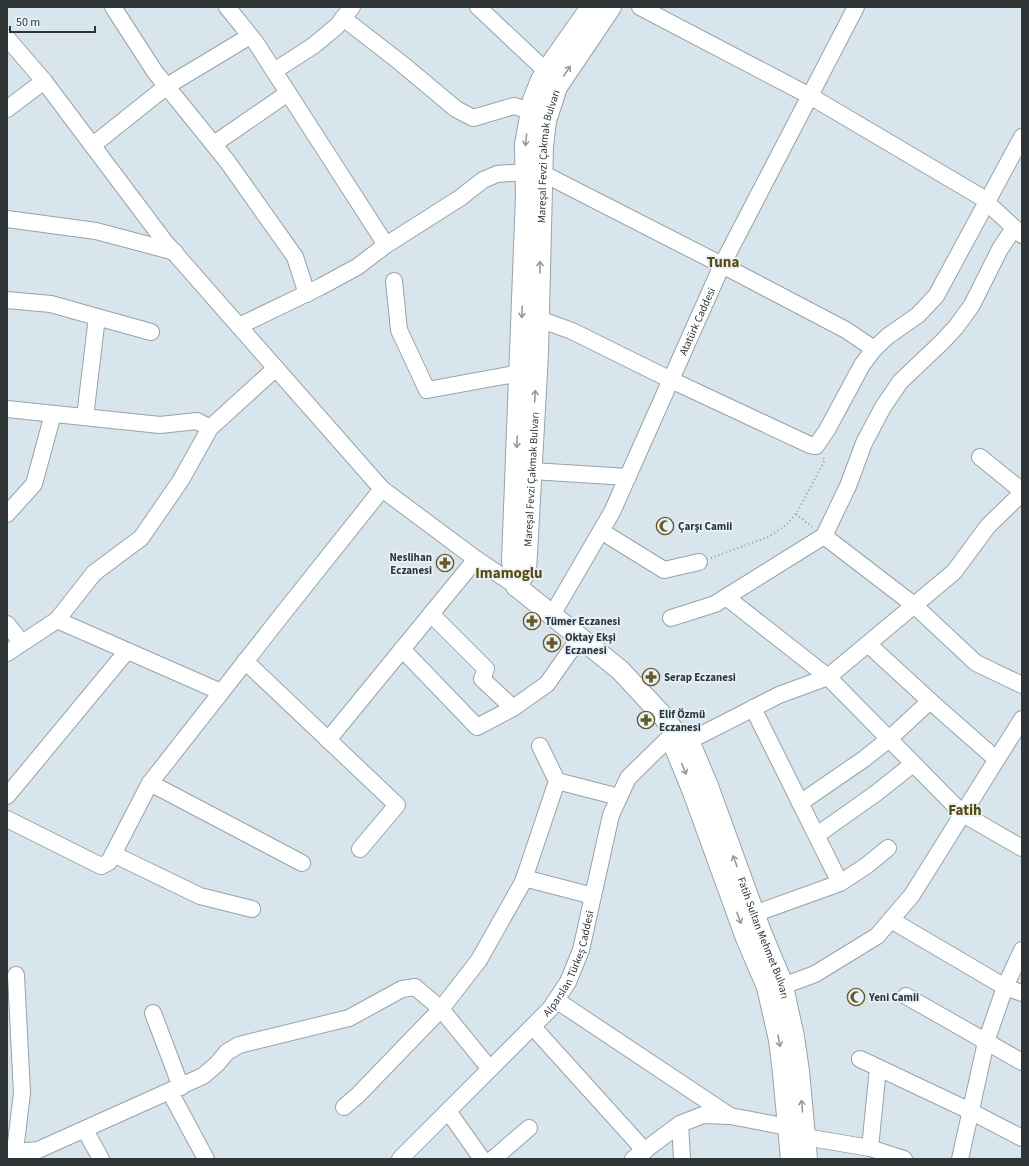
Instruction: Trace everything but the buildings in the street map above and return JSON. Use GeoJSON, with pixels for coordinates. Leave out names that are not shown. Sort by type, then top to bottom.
{"type":"FeatureCollection","features":[{"type":"Feature","properties":{"kind":"main road","name":"Mareşal Fevzi Çakmak Bulvarı"},"geometry":{"type":"LineString","coordinates":[[516,586],[526,572],[539,319],[534,172],[525,144],[531,111],[541,80],[591,7]]}},
{"type":"Feature","properties":{"kind":"main road","name":"Mareşal Fevzi Çakmak Bulvarı"},"geometry":{"type":"LineString","coordinates":[[516,586],[512,561],[520,373],[534,172],[543,146],[546,121],[557,87],[612,7]]}},
{"type":"Feature","properties":{"kind":"main road","name":"Fatih Sultan Mehmet Bulvarı"},"geometry":{"type":"LineString","coordinates":[[516,586],[620,670],[682,737],[708,786],[754,914],[775,988],[796,1044],[807,1159]]}},
{"type":"Feature","properties":{"kind":"main road","name":"Fatih Sultan Mehmet Bulvarı"},"geometry":{"type":"LineString","coordinates":[[682,737],[675,748],[693,792],[746,938],[775,988],[791,1159]]}},
{"type":"Feature","properties":{"kind":"street"},"geometry":{"type":"LineString","coordinates":[[113,7],[156,72],[227,161],[295,257],[307,294]]}},
{"type":"Feature","properties":{"kind":"street"},"geometry":{"type":"LineString","coordinates":[[227,7],[250,36],[274,71],[386,245]]}},
{"type":"Feature","properties":{"kind":"street"},"geometry":{"type":"LineString","coordinates":[[478,7],[546,71]]}},
{"type":"Feature","properties":{"kind":"street"},"geometry":{"type":"LineString","coordinates":[[640,7],[810,96],[981,197],[1018,232],[1000,249],[972,305],[951,332],[900,382],[883,407],[864,443],[848,486],[824,536],[715,604],[671,618]]}},
{"type":"Feature","properties":{"kind":"street","name":"Atatürk Caddesi"},"geometry":{"type":"LineString","coordinates":[[552,615],[612,512],[722,264],[856,7]]}},
{"type":"Feature","properties":{"kind":"street"},"geometry":{"type":"LineString","coordinates":[[274,71],[313,46],[336,26],[348,12],[401,63],[456,109],[473,118],[514,106],[531,111]]}},
{"type":"Feature","properties":{"kind":"street"},"geometry":{"type":"LineString","coordinates":[[93,145],[167,86],[250,36]]}},
{"type":"Feature","properties":{"kind":"street"},"geometry":{"type":"LineString","coordinates":[[7,38],[44,81],[165,242],[382,490],[476,559],[516,586]]}},
{"type":"Feature","properties":{"kind":"street"},"geometry":{"type":"LineString","coordinates":[[7,109],[44,81]]}},
{"type":"Feature","properties":{"kind":"street"},"geometry":{"type":"LineString","coordinates":[[214,144],[288,93]]}},
{"type":"Feature","properties":{"kind":"street"},"geometry":{"type":"LineString","coordinates":[[539,319],[572,331],[671,380],[810,445],[816,446],[827,430],[862,365],[874,349],[888,336],[918,315],[936,296],[1022,137]]}},
{"type":"Feature","properties":{"kind":"street"},"geometry":{"type":"LineString","coordinates":[[239,326],[307,294],[357,267],[386,245],[460,198],[484,180],[497,174],[534,172],[722,264],[846,330],[874,349]]}},
{"type":"Feature","properties":{"kind":"street"},"geometry":{"type":"LineString","coordinates":[[7,219],[96,231],[175,252]]}},
{"type":"Feature","properties":{"kind":"street"},"geometry":{"type":"LineString","coordinates":[[394,281],[399,330],[427,390],[520,373]]}},
{"type":"Feature","properties":{"kind":"street"},"geometry":{"type":"LineString","coordinates":[[7,300],[51,304],[151,332]]}},
{"type":"Feature","properties":{"kind":"street"},"geometry":{"type":"LineString","coordinates":[[85,417],[97,317]]}},
{"type":"Feature","properties":{"kind":"street"},"geometry":{"type":"LineString","coordinates":[[7,653],[57,620],[94,573],[141,538],[181,480],[210,428],[276,368]]}},
{"type":"Feature","properties":{"kind":"street"},"geometry":{"type":"LineString","coordinates":[[7,409],[160,425],[197,421],[210,428]]}},
{"type":"Feature","properties":{"kind":"street"},"geometry":{"type":"LineString","coordinates":[[7,514],[34,484],[53,414]]}},
{"type":"Feature","properties":{"kind":"street"},"geometry":{"type":"LineString","coordinates":[[980,457],[1022,492]]}},
{"type":"Feature","properties":{"kind":"street"},"geometry":{"type":"LineString","coordinates":[[532,471],[628,477]]}},
{"type":"Feature","properties":{"kind":"street"},"geometry":{"type":"LineString","coordinates":[[7,819],[101,866],[109,862],[150,783],[245,661],[382,490]]}},
{"type":"Feature","properties":{"kind":"street","name":"Alparslan Türkeş Caddesi"},"geometry":{"type":"LineString","coordinates":[[400,1159],[533,1027],[550,1009],[568,982],[581,950],[611,815],[628,778],[682,737],[753,708],[779,695],[828,677],[954,572],[988,526],[1022,492]]}},
{"type":"Feature","properties":{"kind":"street"},"geometry":{"type":"LineString","coordinates":[[601,531],[664,570],[699,562]]}},
{"type":"Feature","properties":{"kind":"street"},"geometry":{"type":"LineString","coordinates":[[824,536],[914,605],[976,663],[1022,685]]}},
{"type":"Feature","properties":{"kind":"street"},"geometry":{"type":"LineString","coordinates":[[328,740],[476,559]]}},
{"type":"Feature","properties":{"kind":"street"},"geometry":{"type":"LineString","coordinates":[[726,597],[828,677],[963,814],[1022,848]]}},
{"type":"Feature","properties":{"kind":"street"},"geometry":{"type":"LineString","coordinates":[[431,614],[486,668],[482,679],[513,708]]}},
{"type":"Feature","properties":{"kind":"street"},"geometry":{"type":"LineString","coordinates":[[57,620],[221,692]]}},
{"type":"Feature","properties":{"kind":"street"},"geometry":{"type":"LineString","coordinates":[[7,624],[22,643]]}},
{"type":"Feature","properties":{"kind":"street"},"geometry":{"type":"LineString","coordinates":[[402,649],[477,727],[513,708],[547,684],[585,641]]}},
{"type":"Feature","properties":{"kind":"street"},"geometry":{"type":"LineString","coordinates":[[868,644],[996,759]]}},
{"type":"Feature","properties":{"kind":"street"},"geometry":{"type":"LineString","coordinates":[[7,796],[127,651]]}},
{"type":"Feature","properties":{"kind":"street"},"geometry":{"type":"LineString","coordinates":[[245,661],[397,805],[360,849]]}},
{"type":"Feature","properties":{"kind":"street"},"geometry":{"type":"LineString","coordinates":[[800,803],[864,759],[889,739],[930,701]]}},
{"type":"Feature","properties":{"kind":"street"},"geometry":{"type":"LineString","coordinates":[[753,708],[840,883]]}},
{"type":"Feature","properties":{"kind":"street"},"geometry":{"type":"LineString","coordinates":[[775,988],[814,974],[877,936],[912,896],[1022,719]]}},
{"type":"Feature","properties":{"kind":"street"},"geometry":{"type":"LineString","coordinates":[[344,1107],[358,1095],[440,1009],[479,960],[524,878],[557,781],[540,746]]}},
{"type":"Feature","properties":{"kind":"street"},"geometry":{"type":"LineString","coordinates":[[816,835],[875,794],[913,764]]}},
{"type":"Feature","properties":{"kind":"street"},"geometry":{"type":"LineString","coordinates":[[557,781],[619,797]]}},
{"type":"Feature","properties":{"kind":"street"},"geometry":{"type":"LineString","coordinates":[[150,783],[302,863]]}},
{"type":"Feature","properties":{"kind":"street"},"geometry":{"type":"LineString","coordinates":[[754,914],[840,883],[866,866],[888,848]]}},
{"type":"Feature","properties":{"kind":"street"},"geometry":{"type":"LineString","coordinates":[[113,854],[200,896],[252,910]]}},
{"type":"Feature","properties":{"kind":"street"},"geometry":{"type":"LineString","coordinates":[[524,878],[593,896]]}},
{"type":"Feature","properties":{"kind":"street"},"geometry":{"type":"LineString","coordinates":[[891,920],[1005,987],[1022,993]]}},
{"type":"Feature","properties":{"kind":"street"},"geometry":{"type":"LineString","coordinates":[[960,1159],[986,1042],[1005,987],[1022,950]]}},
{"type":"Feature","properties":{"kind":"street"},"geometry":{"type":"LineString","coordinates":[[16,975],[14,1091],[11,1155],[38,1150],[203,1076],[217,1064],[227,1052],[239,1045],[349,1018],[402,989],[415,987],[440,1009],[490,1069]]}},
{"type":"Feature","properties":{"kind":"street"},"geometry":{"type":"LineString","coordinates":[[906,996],[1022,1062]]}},
{"type":"Feature","properties":{"kind":"street"},"geometry":{"type":"LineString","coordinates":[[556,1000],[730,1116]]}},
{"type":"Feature","properties":{"kind":"street"},"geometry":{"type":"LineString","coordinates":[[153,1013],[175,1089],[206,1159]]}},
{"type":"Feature","properties":{"kind":"street"},"geometry":{"type":"LineString","coordinates":[[533,1027],[639,1155],[680,1124],[703,1115],[730,1116],[788,1127]]}},
{"type":"Feature","properties":{"kind":"street"},"geometry":{"type":"LineString","coordinates":[[860,1059],[970,1111],[1022,1138]]}},
{"type":"Feature","properties":{"kind":"street"},"geometry":{"type":"LineString","coordinates":[[870,1148],[878,1068]]}},
{"type":"Feature","properties":{"kind":"street"},"geometry":{"type":"LineString","coordinates":[[448,1112],[482,1159]]}},
{"type":"Feature","properties":{"kind":"street"},"geometry":{"type":"LineString","coordinates":[[680,1124],[682,1159]]}},
{"type":"Feature","properties":{"kind":"street"},"geometry":{"type":"LineString","coordinates":[[493,1159],[529,1128]]}},
{"type":"Feature","properties":{"kind":"street"},"geometry":{"type":"LineString","coordinates":[[85,1130],[101,1159]]}},
{"type":"Feature","properties":{"kind":"street"},"geometry":{"type":"LineString","coordinates":[[805,1137],[870,1148],[904,1159]]}},
{"type":"Feature","properties":{"kind":"path"},"geometry":{"type":"LineString","coordinates":[[699,562],[744,547],[768,537],[786,525],[796,514],[825,460],[816,446]]}},
{"type":"Feature","properties":{"kind":"path"},"geometry":{"type":"LineString","coordinates":[[796,514],[824,536]]}},
{"type":"Feature","properties":{"kind":"place","name":"Çarşı Camii"},"geometry":{"type":"Point","coordinates":[665,526]}},
{"type":"Feature","properties":{"kind":"place","name":"Neslihan Eczanesi"},"geometry":{"type":"Point","coordinates":[445,563]}},
{"type":"Feature","properties":{"kind":"place","name":"Tümer Eczanesi"},"geometry":{"type":"Point","coordinates":[532,621]}},
{"type":"Feature","properties":{"kind":"place","name":"Oktay Ekşi Eczanesi"},"geometry":{"type":"Point","coordinates":[552,643]}},
{"type":"Feature","properties":{"kind":"place","name":"Serap Eczanesi"},"geometry":{"type":"Point","coordinates":[651,677]}},
{"type":"Feature","properties":{"kind":"place","name":"Elif Özmü Eczanesi"},"geometry":{"type":"Point","coordinates":[646,720]}},
{"type":"Feature","properties":{"kind":"place","name":"Yeni Camii"},"geometry":{"type":"Point","coordinates":[856,997]}},
{"type":"Feature","properties":{"kind":"district","name":"Tuna"},"geometry":{"type":"Point","coordinates":[723,262]}},
{"type":"Feature","properties":{"kind":"district","name":"Imamoglu"},"geometry":{"type":"Point","coordinates":[509,573]}},
{"type":"Feature","properties":{"kind":"district","name":"Fatih"},"geometry":{"type":"Point","coordinates":[965,810]}}]}
